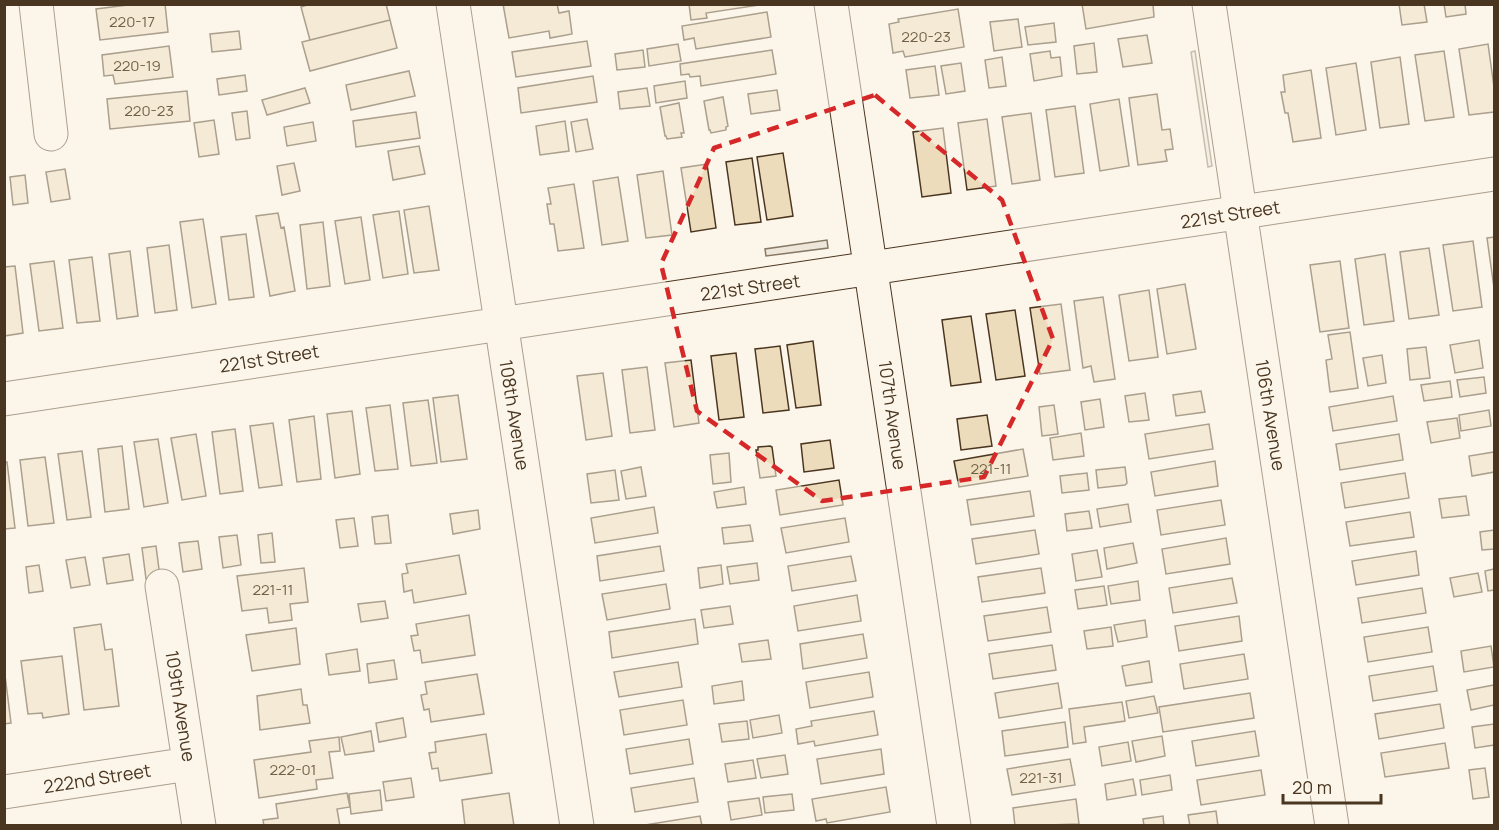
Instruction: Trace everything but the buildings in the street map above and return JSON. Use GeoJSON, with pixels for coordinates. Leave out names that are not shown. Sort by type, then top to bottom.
{"type":"FeatureCollection","features":[{"type":"Feature","properties":{"kind":"street"},"geometry":{"type":"LineString","coordinates":[[36,4],[51,134]]}},
{"type":"Feature","properties":{"kind":"street","name":"108th Avenue"},"geometry":{"type":"LineString","coordinates":[[453,4],[577,825]]}},
{"type":"Feature","properties":{"kind":"street","name":"107th Avenue"},"geometry":{"type":"LineString","coordinates":[[831,4],[954,825]]}},
{"type":"Feature","properties":{"kind":"street","name":"106th Avenue"},"geometry":{"type":"LineString","coordinates":[[1209,4],[1332,825]]}},
{"type":"Feature","properties":{"kind":"street","name":"221st Street"},"geometry":{"type":"LineString","coordinates":[[4,399],[1494,174]]}},
{"type":"Feature","properties":{"kind":"street","name":"109th Avenue"},"geometry":{"type":"LineString","coordinates":[[162,586],[199,825]]}},
{"type":"Feature","properties":{"kind":"street","name":"222nd Street"},"geometry":{"type":"LineString","coordinates":[[4,792],[189,764]]}},
{"type":"Feature","properties":{"kind":"highlighted area"},"geometry":{"type":"Polygon","coordinates":[[[875,95],[1002,200],[1053,339],[984,477],[822,501],[697,411],[661,264],[714,148],[875,95]]]}},
{"type":"Feature","properties":{"kind":"shaded area"},"geometry":{"type":"Polygon","coordinates":[[[1195,51],[1212,166],[1208,167],[1191,52],[1195,51]]]}},
{"type":"Feature","properties":{"kind":"shaded area"},"geometry":{"type":"Polygon","coordinates":[[[827,240],[828,248],[766,256],[765,249],[827,240]]]}}]}
